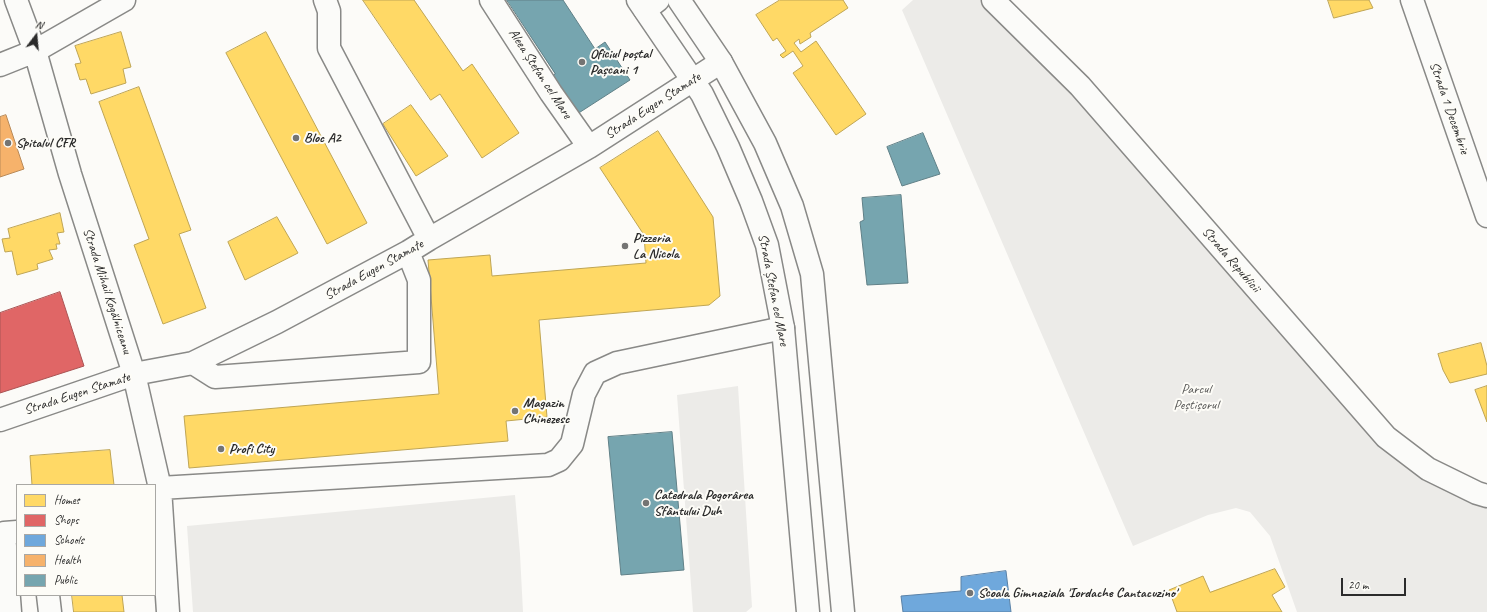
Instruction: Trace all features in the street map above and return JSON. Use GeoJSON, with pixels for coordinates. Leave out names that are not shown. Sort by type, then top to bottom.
{"type":"FeatureCollection","features":[{"type":"Feature","properties":{"kind":"street","name":"Strada Mihail Kogălniceanu"},"geometry":{"type":"LineString","coordinates":[[16,0],[35,51],[70,174],[134,374],[160,488],[168,612]]}},
{"type":"Feature","properties":{"kind":"street"},"geometry":{"type":"LineString","coordinates":[[0,65],[35,51],[124,0]]}},
{"type":"Feature","properties":{"kind":"street"},"geometry":{"type":"LineString","coordinates":[[325,0],[329,11],[329,48],[429,239]]}},
{"type":"Feature","properties":{"kind":"street","name":"Aleea Ștefan cel Mare"},"geometry":{"type":"LineString","coordinates":[[491,0],[551,93],[589,147]]}},
{"type":"Feature","properties":{"kind":"street"},"geometry":{"type":"LineString","coordinates":[[679,0],[721,62],[765,143],[792,206],[812,274],[844,612]]}},
{"type":"Feature","properties":{"kind":"street","name":"Strada Republicii"},"geometry":{"type":"LineString","coordinates":[[993,0],[1080,86],[1386,437],[1428,469],[1487,496]]}},
{"type":"Feature","properties":{"kind":"street","name":"Strada 1 Decembrie"},"geometry":{"type":"LineString","coordinates":[[1412,0],[1487,216]]}},
{"type":"Feature","properties":{"kind":"street","name":"Strada Ștefan cel Mare"},"geometry":{"type":"LineString","coordinates":[[647,3],[692,81],[702,94],[728,147],[754,208],[767,245],[783,328],[808,612]]}},
{"type":"Feature","properties":{"kind":"street","name":"Strada Eugen Stamate"},"geometry":{"type":"LineString","coordinates":[[0,420],[134,374],[193,362],[278,322],[408,252],[589,147],[721,62]]}},
{"type":"Feature","properties":{"kind":"street"},"geometry":{"type":"LineString","coordinates":[[193,362],[215,377],[419,362],[419,280],[408,252]]}},
{"type":"Feature","properties":{"kind":"street"},"geometry":{"type":"LineString","coordinates":[[160,488],[548,465],[559,460],[572,444],[584,394],[595,374],[617,363],[783,328]]}},
{"type":"Feature","properties":{"kind":"street"},"geometry":{"type":"LineString","coordinates":[[801,533],[836,529]]}},
{"type":"Feature","properties":{"kind":"street"},"geometry":{"type":"LineString","coordinates":[[10,612],[4,533],[16,532]]}},
{"type":"Feature","properties":{"kind":"street"},"geometry":{"type":"LineString","coordinates":[[48,596],[50,612]]}},
{"type":"Feature","properties":{"kind":"green space","name":"Parcul Peștișorul"},"geometry":{"type":"Polygon","coordinates":[[[913,0],[993,0],[1386,437],[1487,496],[1487,612],[1297,612],[1270,536],[1250,512],[1236,508],[1208,515],[1133,546],[902,10],[913,0]]]}},
{"type":"Feature","properties":{"kind":"green space"},"geometry":{"type":"Polygon","coordinates":[[[738,386],[752,607],[746,612],[693,612],[677,395],[738,386]]]}},
{"type":"Feature","properties":{"kind":"green space"},"geometry":{"type":"Polygon","coordinates":[[[515,495],[523,612],[193,612],[187,526],[515,495]]]}},
{"type":"Feature","properties":{"kind":"building: Homes"},"geometry":{"type":"Polygon","coordinates":[[[363,0],[414,0],[463,71],[472,64],[519,133],[482,158],[440,94],[431,100],[363,0]]]}},
{"type":"Feature","properties":{"kind":"building: Homes"},"geometry":{"type":"Polygon","coordinates":[[[780,0],[843,0],[848,8],[810,33],[811,37],[800,44],[799,39],[794,43],[801,52],[816,41],[866,114],[836,135],[793,73],[803,66],[793,51],[783,58],[780,55],[786,51],[777,38],[773,41],[756,15],[780,0]]]}},
{"type":"Feature","properties":{"kind":"building: Homes"},"geometry":{"type":"Polygon","coordinates":[[[1328,0],[1369,0],[1373,8],[1334,18],[1328,0]]]}},
{"type":"Feature","properties":{"kind":"building: Homes"},"geometry":{"type":"Polygon","coordinates":[[[121,32],[131,67],[123,69],[126,83],[91,94],[86,79],[80,80],[75,64],[81,63],[75,46],[121,32]]]}},
{"type":"Feature","properties":{"kind":"building: Homes","name":"Bloc A2"},"geometry":{"type":"Polygon","coordinates":[[[266,32],[367,223],[327,244],[226,53],[266,32]]]}},
{"type":"Feature","properties":{"kind":"building: Homes"},"geometry":{"type":"Polygon","coordinates":[[[139,87],[191,230],[179,234],[206,308],[163,324],[134,245],[149,239],[99,102],[139,87]]]}},
{"type":"Feature","properties":{"kind":"building: Homes"},"geometry":{"type":"Polygon","coordinates":[[[411,105],[448,156],[416,176],[383,124],[411,105]]]}},
{"type":"Feature","properties":{"kind":"building: Homes"},"geometry":{"type":"Polygon","coordinates":[[[658,131],[713,217],[720,296],[709,305],[539,320],[547,417],[506,421],[508,441],[189,468],[184,416],[439,394],[428,260],[490,255],[492,276],[646,263],[644,235],[600,168],[658,131]]]}},
{"type":"Feature","properties":{"kind":"building: Homes"},"geometry":{"type":"Polygon","coordinates":[[[60,213],[64,232],[57,233],[60,244],[56,244],[57,249],[49,250],[53,259],[37,264],[38,269],[17,275],[12,251],[5,252],[2,239],[10,238],[8,229],[60,213]]]}},
{"type":"Feature","properties":{"kind":"building: Homes"},"geometry":{"type":"Polygon","coordinates":[[[277,217],[298,253],[245,280],[228,242],[277,217]]]}},
{"type":"Feature","properties":{"kind":"building: Homes"},"geometry":{"type":"Polygon","coordinates":[[[1481,343],[1487,366],[1487,374],[1450,383],[1443,370],[1438,354],[1481,343]]]}},
{"type":"Feature","properties":{"kind":"building: Homes"},"geometry":{"type":"Polygon","coordinates":[[[1487,386],[1487,422],[1475,390],[1487,386]]]}},
{"type":"Feature","properties":{"kind":"building: Homes"},"geometry":{"type":"Polygon","coordinates":[[[110,450],[114,484],[32,484],[30,456],[110,450]]]}},
{"type":"Feature","properties":{"kind":"building: Homes"},"geometry":{"type":"Polygon","coordinates":[[[1275,569],[1285,587],[1272,595],[1282,612],[1177,612],[1169,590],[1203,576],[1210,592],[1275,569]]]}},
{"type":"Feature","properties":{"kind":"building: Homes"},"geometry":{"type":"Polygon","coordinates":[[[72,596],[122,596],[124,612],[74,612],[72,596]]]}},
{"type":"Feature","properties":{"kind":"building: Shops"},"geometry":{"type":"Polygon","coordinates":[[[60,292],[84,366],[0,393],[0,313],[60,292]]]}},
{"type":"Feature","properties":{"kind":"building: Schools","name":"Scoala Gimnaziala 'Iordache Cantacuzino'"},"geometry":{"type":"Polygon","coordinates":[[[1006,571],[1011,612],[903,612],[901,596],[961,591],[961,577],[1006,571]]]}},
{"type":"Feature","properties":{"kind":"building: Health","name":"Spitalul CFR"},"geometry":{"type":"Polygon","coordinates":[[[6,115],[24,169],[0,177],[0,117],[6,115]]]}},
{"type":"Feature","properties":{"kind":"building: Public","name":"Oficiul poștal Pașcani 1"},"geometry":{"type":"Polygon","coordinates":[[[507,0],[563,0],[595,49],[605,42],[630,80],[574,116],[549,78],[555,74],[507,0]]]}},
{"type":"Feature","properties":{"kind":"building: Public"},"geometry":{"type":"Polygon","coordinates":[[[923,133],[940,174],[902,186],[887,147],[923,133]]]}},
{"type":"Feature","properties":{"kind":"building: Public"},"geometry":{"type":"Polygon","coordinates":[[[901,195],[908,283],[867,285],[860,222],[864,220],[862,198],[901,195]]]}},
{"type":"Feature","properties":{"kind":"building: Public","name":"Catedrala Pogorârea Sfântului Duh"},"geometry":{"type":"Polygon","coordinates":[[[672,432],[684,570],[621,575],[608,437],[672,432]]]}},
{"type":"Feature","properties":{"kind":"place","name":"Oficiul poștal Pașcani 1"},"geometry":{"type":"Point","coordinates":[582,62]}},
{"type":"Feature","properties":{"kind":"place","name":"Bloc A2"},"geometry":{"type":"Point","coordinates":[296,138]}},
{"type":"Feature","properties":{"kind":"place","name":"Spitalul CFR"},"geometry":{"type":"Point","coordinates":[8,143]}},
{"type":"Feature","properties":{"kind":"place","name":"Pizzeria La Nicola"},"geometry":{"type":"Point","coordinates":[625,246]}},
{"type":"Feature","properties":{"kind":"place","name":"Magazin Chinezesc"},"geometry":{"type":"Point","coordinates":[515,411]}},
{"type":"Feature","properties":{"kind":"place","name":"Profi City"},"geometry":{"type":"Point","coordinates":[221,449]}},
{"type":"Feature","properties":{"kind":"place","name":"Catedrala Pogorârea Sfântului Duh"},"geometry":{"type":"Point","coordinates":[646,503]}},
{"type":"Feature","properties":{"kind":"place","name":"Scoala Gimnaziala 'Iordache Cantacuzino'"},"geometry":{"type":"Point","coordinates":[970,593]}}]}
